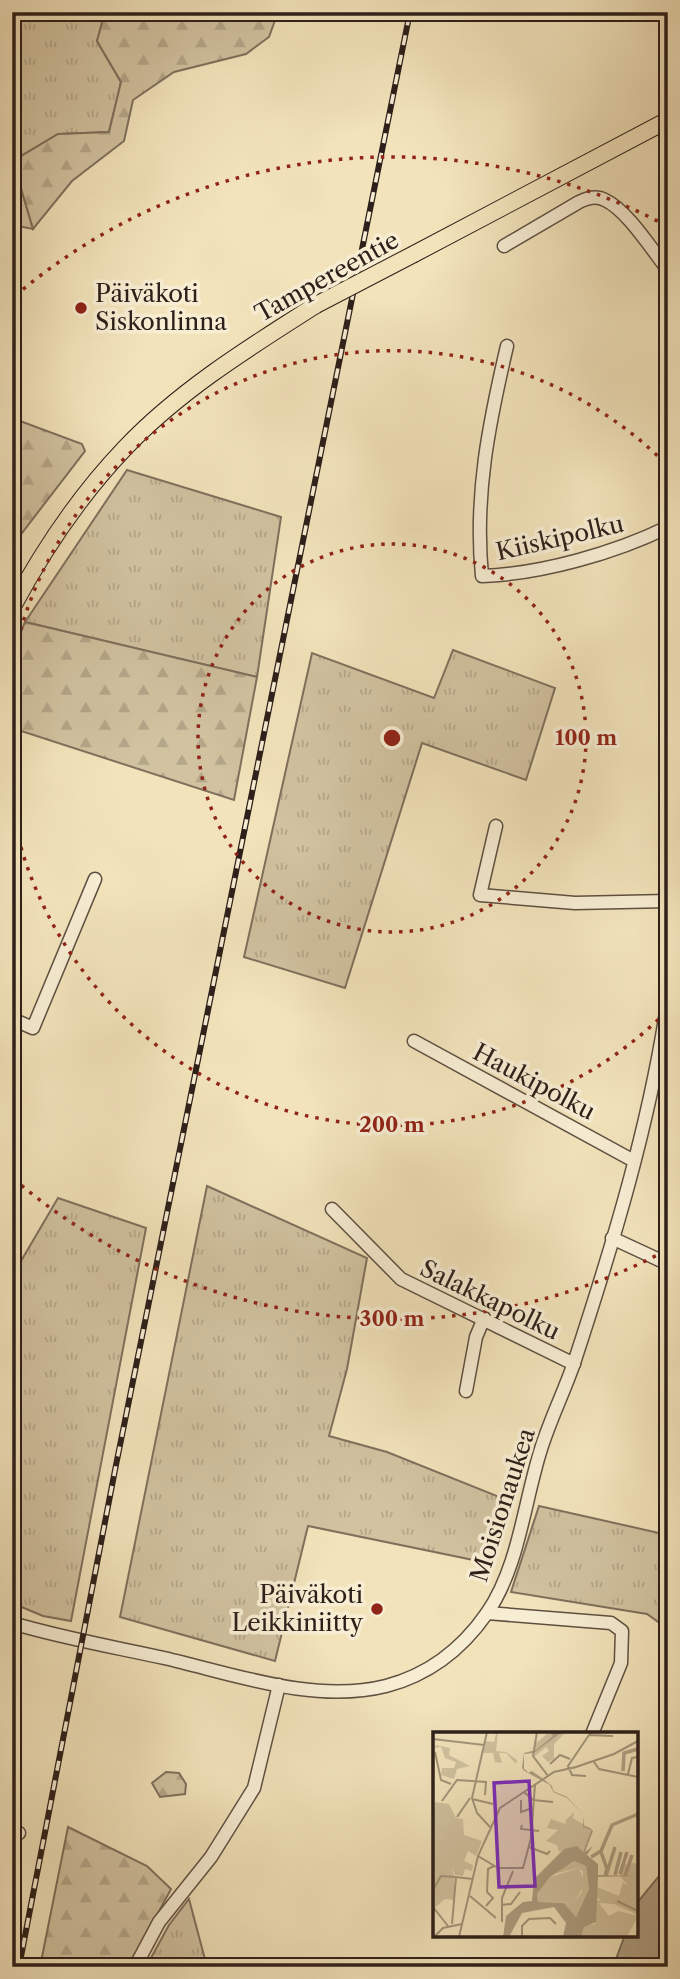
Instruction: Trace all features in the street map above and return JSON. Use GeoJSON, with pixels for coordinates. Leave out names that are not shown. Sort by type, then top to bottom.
{"type":"FeatureCollection","features":[{"type":"Feature","properties":{"kind":"main road","name":"Tampereentie"},"geometry":{"type":"LineString","coordinates":[[12,608],[61,529],[126,447],[163,412],[234,357],[316,305],[668,120]]}},
{"type":"Feature","properties":{"kind":"street"},"geometry":{"type":"LineString","coordinates":[[505,246],[579,202],[590,197],[604,199],[620,211],[668,270]]}},
{"type":"Feature","properties":{"kind":"street","name":"Kiiskipolku"},"geometry":{"type":"LineString","coordinates":[[507,346],[485,442],[479,501],[482,576],[507,575],[630,546],[668,527]]}},
{"type":"Feature","properties":{"kind":"street"},"geometry":{"type":"LineString","coordinates":[[496,826],[480,895],[575,903],[668,901]]}},
{"type":"Feature","properties":{"kind":"street"},"geometry":{"type":"LineString","coordinates":[[12,1019],[33,1028],[95,879]]}},
{"type":"Feature","properties":{"kind":"street","name":"Moisionaukea"},"geometry":{"type":"LineString","coordinates":[[12,1623],[279,1685],[339,1692],[385,1686],[417,1675],[444,1660],[487,1613],[508,1569],[542,1447],[574,1364],[634,1161],[668,999]]}},
{"type":"Feature","properties":{"kind":"street","name":"Haukipolku"},"geometry":{"type":"LineString","coordinates":[[414,1041],[634,1161]]}},
{"type":"Feature","properties":{"kind":"street","name":"Salakkapolku"},"geometry":{"type":"LineString","coordinates":[[332,1209],[401,1279],[574,1364]]}},
{"type":"Feature","properties":{"kind":"street"},"geometry":{"type":"LineString","coordinates":[[612,1238],[668,1264]]}},
{"type":"Feature","properties":{"kind":"street"},"geometry":{"type":"LineString","coordinates":[[466,1391],[477,1336],[484,1318]]}},
{"type":"Feature","properties":{"kind":"street"},"geometry":{"type":"LineString","coordinates":[[487,1613],[611,1623],[622,1631],[621,1663],[593,1732]]}},
{"type":"Feature","properties":{"kind":"street"},"geometry":{"type":"LineString","coordinates":[[135,1967],[159,1922],[211,1857],[254,1788],[279,1685]]}},
{"type":"Feature","properties":{"kind":"green space"},"geometry":{"type":"Polygon","coordinates":[[[12,12],[105,12],[97,41],[121,82],[109,132],[58,134],[13,161],[33,229],[12,225],[12,12]]]}},
{"type":"Feature","properties":{"kind":"green space"},"geometry":{"type":"Polygon","coordinates":[[[105,12],[278,12],[269,37],[246,54],[174,72],[133,100],[124,141],[72,181],[33,229],[13,161],[58,134],[109,132],[121,82],[97,41],[105,12]]]}},
{"type":"Feature","properties":{"kind":"green space"},"geometry":{"type":"Polygon","coordinates":[[[12,418],[82,444],[85,451],[12,546],[12,418]]]}},
{"type":"Feature","properties":{"kind":"green space"},"geometry":{"type":"Polygon","coordinates":[[[127,470],[281,517],[257,677],[25,622],[127,470]]]}},
{"type":"Feature","properties":{"kind":"green space"},"geometry":{"type":"Polygon","coordinates":[[[25,622],[257,677],[234,800],[12,728],[12,653],[25,622]]]}},
{"type":"Feature","properties":{"kind":"green space"},"geometry":{"type":"Polygon","coordinates":[[[453,650],[555,688],[526,780],[422,743],[345,988],[244,957],[312,653],[434,698],[453,650]]]}},
{"type":"Feature","properties":{"kind":"green space"},"geometry":{"type":"Polygon","coordinates":[[[207,1186],[367,1258],[347,1369],[329,1436],[387,1452],[507,1500],[488,1563],[308,1526],[275,1661],[120,1617],[207,1186]]]}},
{"type":"Feature","properties":{"kind":"green space"},"geometry":{"type":"Polygon","coordinates":[[[58,1198],[146,1228],[71,1621],[43,1616],[12,1603],[12,1258],[21,1261],[58,1198]]]}},
{"type":"Feature","properties":{"kind":"green space"},"geometry":{"type":"Polygon","coordinates":[[[539,1506],[668,1535],[668,1629],[647,1614],[511,1592],[539,1506]]]}},
{"type":"Feature","properties":{"kind":"green space"},"geometry":{"type":"Polygon","coordinates":[[[166,1772],[179,1773],[186,1784],[185,1794],[160,1797],[152,1783],[166,1772]]]}},
{"type":"Feature","properties":{"kind":"green space"},"geometry":{"type":"Polygon","coordinates":[[[68,1827],[147,1866],[171,1889],[129,1967],[40,1967],[68,1827]]]}},
{"type":"Feature","properties":{"kind":"green space"},"geometry":{"type":"Polygon","coordinates":[[[189,1899],[207,1967],[146,1967],[169,1925],[189,1899]]]}},
{"type":"Feature","properties":{"kind":"shaded area"},"geometry":{"type":"Polygon","coordinates":[[[668,1865],[668,1967],[613,1967],[624,1937],[638,1937],[638,1902],[668,1865]]]}},
{"type":"Feature","properties":{"kind":"railway"},"geometry":{"type":"LineString","coordinates":[[19,1967],[116,1465],[410,12]]}},
{"type":"Feature","properties":{"kind":"place","name":"Päiväkoti Siskonlinna"},"geometry":{"type":"Point","coordinates":[81,308]}},
{"type":"Feature","properties":{"kind":"place","name":"Päiväkoti Leikkiniitty"},"geometry":{"type":"Point","coordinates":[377,1609]}}]}
